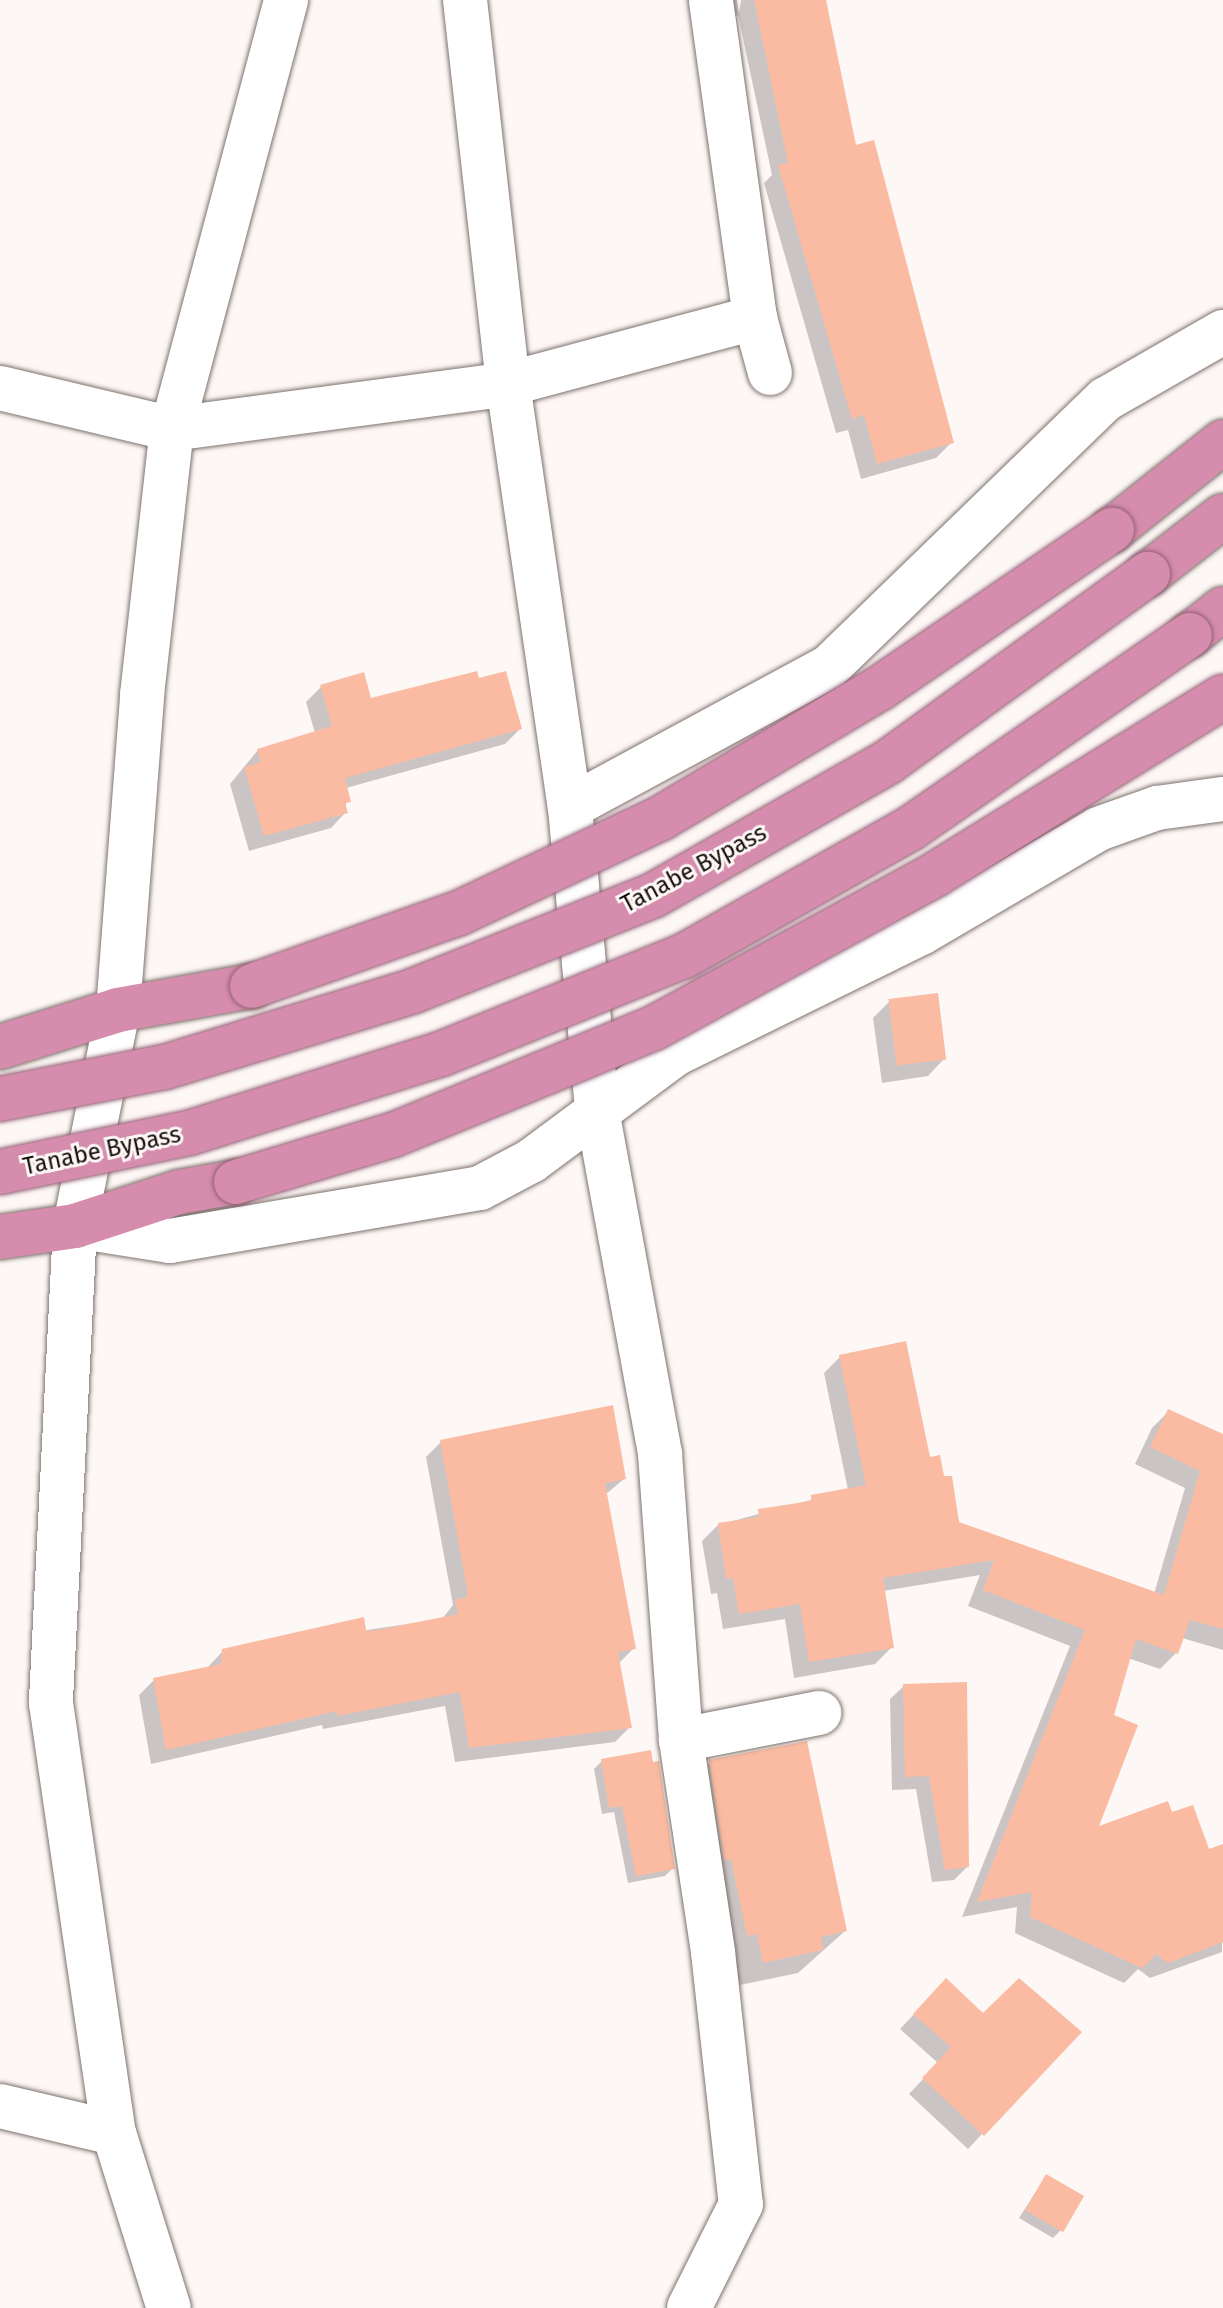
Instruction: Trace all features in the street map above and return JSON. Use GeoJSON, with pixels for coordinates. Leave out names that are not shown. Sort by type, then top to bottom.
{"type":"FeatureCollection","features":[{"type":"Feature","properties":{"kind":"highway"},"geometry":{"type":"LineString","coordinates":[[2,1047],[118,1010],[252,986],[457,914],[661,818],[880,688],[1112,530],[1223,442]]}},
{"type":"Feature","properties":{"kind":"highway","name":"Tanabe Bypass"},"geometry":{"type":"LineString","coordinates":[[0,1099],[165,1067],[413,991],[654,895],[888,762],[1223,516]]}},
{"type":"Feature","properties":{"kind":"highway","name":"Tanabe Bypass"},"geometry":{"type":"LineString","coordinates":[[0,1172],[189,1133],[426,1059],[684,956],[911,828],[1207,622]]}},
{"type":"Feature","properties":{"kind":"highway"},"geometry":{"type":"LineString","coordinates":[[0,1237],[75,1226],[179,1192],[236,1182],[393,1135],[654,1028],[936,874],[1223,697]]}},
{"type":"Feature","properties":{"kind":"street"},"geometry":{"type":"LineString","coordinates":[[169,2308],[114,2133],[51,1703],[75,1226],[118,1010],[142,695],[151,424],[286,0]]}},
{"type":"Feature","properties":{"kind":"street"},"geometry":{"type":"LineString","coordinates":[[465,0],[508,384],[570,807],[597,1110],[660,1454],[681,1740],[713,1952],[741,2204],[689,2308]]}},
{"type":"Feature","properties":{"kind":"street"},"geometry":{"type":"LineString","coordinates":[[711,0],[755,318],[770,373]]}},
{"type":"Feature","properties":{"kind":"street"},"geometry":{"type":"LineString","coordinates":[[0,388],[151,424],[508,384],[755,318]]}},
{"type":"Feature","properties":{"kind":"street"},"geometry":{"type":"LineString","coordinates":[[570,807],[829,667],[1106,399],[1223,332]]}},
{"type":"Feature","properties":{"kind":"street"},"geometry":{"type":"LineString","coordinates":[[75,1226],[170,1241],[480,1188],[531,1161],[675,1054],[921,933],[1098,829],[1157,808],[1223,799]]}},
{"type":"Feature","properties":{"kind":"street"},"geometry":{"type":"LineString","coordinates":[[681,1740],[819,1713]]}},
{"type":"Feature","properties":{"kind":"street"},"geometry":{"type":"LineString","coordinates":[[0,2106],[114,2133]]}},
{"type":"Feature","properties":{"kind":"building"},"geometry":{"type":"Polygon","coordinates":[[[754,0],[826,0],[856,145],[874,140],[954,443],[877,464],[864,415],[852,419],[778,165],[788,163],[754,0]]]}},
{"type":"Feature","properties":{"kind":"building"},"geometry":{"type":"Polygon","coordinates":[[[477,671],[479,678],[506,671],[522,729],[345,778],[351,802],[345,803],[348,813],[264,836],[244,767],[261,762],[257,749],[332,726],[320,685],[364,672],[371,698],[477,671]]]}},
{"type":"Feature","properties":{"kind":"building"},"geometry":{"type":"Polygon","coordinates":[[[938,993],[946,1060],[897,1066],[888,999],[938,993]]]}},
{"type":"Feature","properties":{"kind":"building"},"geometry":{"type":"Polygon","coordinates":[[[906,1341],[930,1457],[940,1455],[944,1476],[952,1476],[959,1522],[1164,1595],[1200,1471],[1150,1447],[1168,1409],[1223,1434],[1223,1629],[1190,1620],[1178,1654],[1136,1639],[1114,1715],[1138,1725],[1099,1826],[1168,1801],[1172,1812],[1193,1805],[1209,1849],[1223,1844],[1223,1942],[1168,1963],[1156,1954],[1142,1968],[1030,1917],[1032,1892],[977,1902],[1085,1630],[983,1590],[994,1560],[883,1578],[894,1648],[809,1662],[800,1604],[739,1614],[733,1578],[726,1579],[718,1523],[759,1517],[758,1509],[811,1501],[811,1495],[866,1485],[839,1355],[906,1341]]]}},
{"type":"Feature","properties":{"kind":"building"},"geometry":{"type":"Polygon","coordinates":[[[613,1405],[626,1479],[605,1483],[636,1649],[618,1652],[632,1728],[469,1748],[460,1692],[337,1716],[337,1711],[166,1750],[153,1678],[221,1664],[222,1649],[364,1617],[366,1630],[373,1631],[458,1614],[455,1600],[467,1597],[467,1589],[440,1440],[613,1405]]]}},
{"type":"Feature","properties":{"kind":"building"},"geometry":{"type":"Polygon","coordinates":[[[967,1682],[969,1867],[945,1870],[929,1776],[905,1777],[903,1684],[967,1682]]]}},
{"type":"Feature","properties":{"kind":"building"},"geometry":{"type":"Polygon","coordinates":[[[807,1741],[847,1931],[821,1937],[823,1950],[763,1963],[757,1934],[747,1936],[731,1859],[724,1860],[709,1760],[807,1741]]]}},
{"type":"Feature","properties":{"kind":"building"},"geometry":{"type":"Polygon","coordinates":[[[651,1750],[653,1762],[659,1761],[675,1869],[636,1876],[622,1806],[609,1808],[601,1759],[651,1750]]]}},
{"type":"Feature","properties":{"kind":"building"},"geometry":{"type":"Polygon","coordinates":[[[946,1978],[983,2013],[1019,1978],[1082,2032],[984,2136],[922,2078],[951,2047],[913,2014],[946,1978]]]}},
{"type":"Feature","properties":{"kind":"building"},"geometry":{"type":"Polygon","coordinates":[[[1046,2174],[1084,2196],[1063,2232],[1025,2210],[1046,2174]]]}}]}
